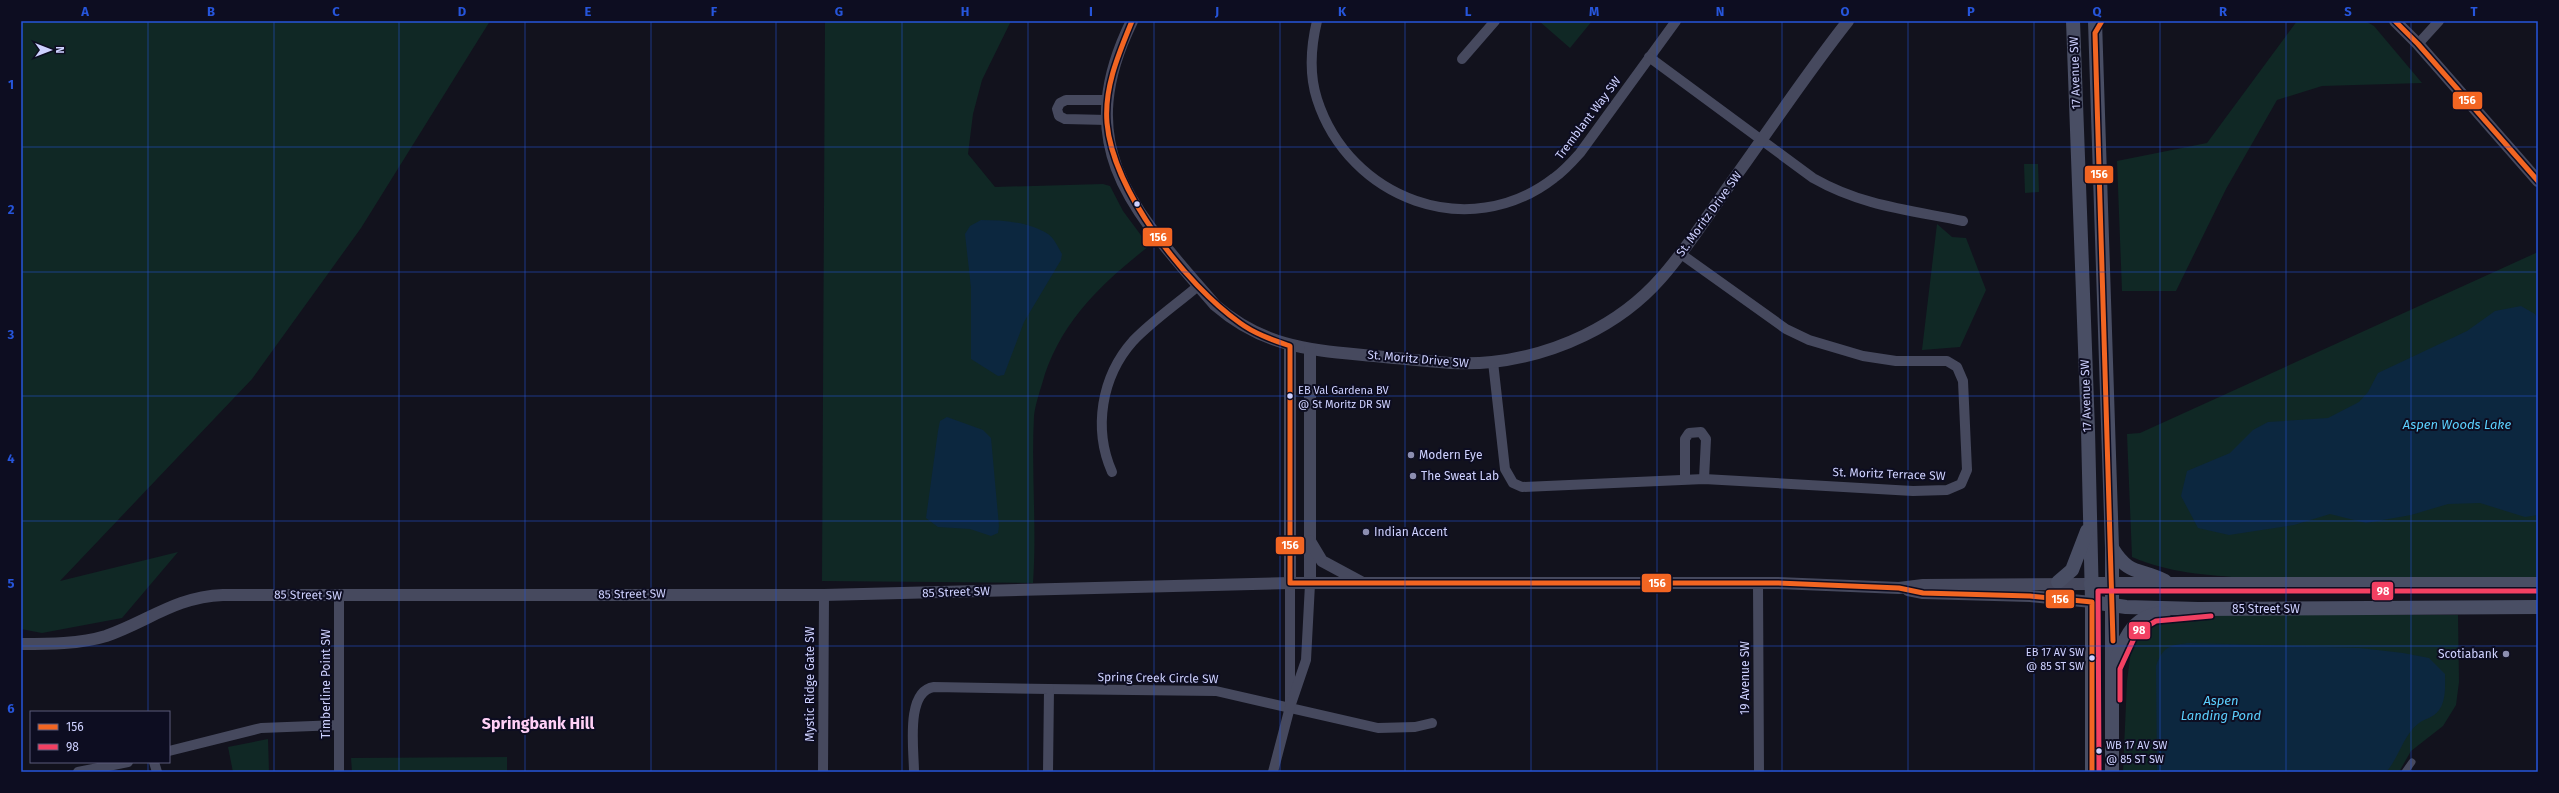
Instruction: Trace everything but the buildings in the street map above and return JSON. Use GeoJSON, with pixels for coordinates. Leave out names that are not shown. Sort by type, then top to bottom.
{"type":"FeatureCollection","features":[{"type":"Feature","properties":{"kind":"main road","name":"17 Avenue SW"},"geometry":{"type":"LineString","coordinates":[[2073,21],[2092,602],[2092,772]]}},
{"type":"Feature","properties":{"kind":"main road","name":"17 Avenue SW"},"geometry":{"type":"LineString","coordinates":[[2098,25],[2112,548],[2112,772]]}},
{"type":"Feature","properties":{"kind":"main road"},"geometry":{"type":"LineString","coordinates":[[2058,582],[2072,570],[2090,523]]}},
{"type":"Feature","properties":{"kind":"main road"},"geometry":{"type":"LineString","coordinates":[[2112,548],[2121,562],[2129,568],[2170,584]]}},
{"type":"Feature","properties":{"kind":"main road","name":"85 Street SW"},"geometry":{"type":"LineString","coordinates":[[2091,584],[2538,584]]}},
{"type":"Feature","properties":{"kind":"main road","name":"85 Street SW"},"geometry":{"type":"LineString","coordinates":[[2092,602],[2113,605],[2198,609],[2538,607]]}},
{"type":"Feature","properties":{"kind":"main road"},"geometry":{"type":"LineString","coordinates":[[2113,667],[2125,636],[2131,627],[2142,619],[2154,614],[2198,609]]}},
{"type":"Feature","properties":{"kind":"street","name":"St. Moritz Drive SW"},"geometry":{"type":"LineString","coordinates":[[1132,21],[1113,66],[1108,100],[1107,120],[1111,151],[1128,195],[1150,226],[1198,286],[1229,317],[1262,337],[1290,346],[1461,364],[1493,362],[1547,350],[1592,331],[1645,293],[1681,254],[1848,21]]}},
{"type":"Feature","properties":{"kind":"street","name":"Tremblant Way SW"},"geometry":{"type":"LineString","coordinates":[[1317,21],[1312,58],[1313,76],[1317,98],[1336,139],[1353,162],[1377,182],[1407,198],[1440,207],[1466,209],[1508,202],[1554,178],[1580,153],[1676,21]]}},
{"type":"Feature","properties":{"kind":"street"},"geometry":{"type":"LineString","coordinates":[[1462,59],[1495,21]]}},
{"type":"Feature","properties":{"kind":"street"},"geometry":{"type":"LineString","coordinates":[[2395,21],[2418,44],[2538,181]]}},
{"type":"Feature","properties":{"kind":"street"},"geometry":{"type":"LineString","coordinates":[[2418,44],[2439,21]]}},
{"type":"Feature","properties":{"kind":"street"},"geometry":{"type":"LineString","coordinates":[[1649,57],[1813,178],[1838,192],[1875,204],[1963,221]]}},
{"type":"Feature","properties":{"kind":"street"},"geometry":{"type":"LineString","coordinates":[[1107,120],[1065,119],[1060,116],[1057,109],[1060,103],[1066,100],[1108,100]]}},
{"type":"Feature","properties":{"kind":"street","name":"St. Moritz Terrace SW"},"geometry":{"type":"LineString","coordinates":[[1493,362],[1505,468],[1513,482],[1526,487],[1704,479],[1913,491],[1954,488],[1963,481],[1967,470],[1963,381],[1957,366],[1947,361],[1878,359],[1845,353],[1809,340],[1786,329],[1681,254]]}},
{"type":"Feature","properties":{"kind":"street"},"geometry":{"type":"LineString","coordinates":[[1112,472],[1101,440],[1100,426],[1104,400],[1110,381],[1133,341],[1198,286]]}},
{"type":"Feature","properties":{"kind":"street"},"geometry":{"type":"LineString","coordinates":[[1290,346],[1290,707]]}},
{"type":"Feature","properties":{"kind":"street"},"geometry":{"type":"LineString","coordinates":[[1274,772],[1290,707],[1306,660],[1310,584],[1310,349]]}},
{"type":"Feature","properties":{"kind":"street"},"geometry":{"type":"LineString","coordinates":[[1685,479],[1686,439],[1689,433],[1700,432],[1706,439],[1704,479]]}},
{"type":"Feature","properties":{"kind":"street"},"geometry":{"type":"LineString","coordinates":[[1310,539],[1322,561],[1364,584]]}},
{"type":"Feature","properties":{"kind":"street","name":"85 Street SW"},"geometry":{"type":"LineString","coordinates":[[21,644],[100,637],[178,602],[202,597],[241,594],[339,596],[669,594],[824,595],[1290,583],[1758,584],[1899,588],[1923,585],[2058,582],[2091,584]]}},
{"type":"Feature","properties":{"kind":"street","name":"19 Avenue SW"},"geometry":{"type":"LineString","coordinates":[[1758,584],[1759,772]]}},
{"type":"Feature","properties":{"kind":"street","name":"85 Street SW"},"geometry":{"type":"LineString","coordinates":[[1899,588],[1923,593],[2030,596],[2092,602]]}},
{"type":"Feature","properties":{"kind":"street","name":"Mystic Ridge Gate SW"},"geometry":{"type":"LineString","coordinates":[[823,772],[824,595]]}},
{"type":"Feature","properties":{"kind":"street","name":"Timberline Point SW"},"geometry":{"type":"LineString","coordinates":[[339,596],[339,772]]}},
{"type":"Feature","properties":{"kind":"street","name":"Spring Creek Circle SW"},"geometry":{"type":"LineString","coordinates":[[914,772],[915,707],[918,697],[926,689],[1216,691],[1378,728],[1415,727],[1432,723]]}},
{"type":"Feature","properties":{"kind":"street"},"geometry":{"type":"LineString","coordinates":[[1048,772],[1049,689]]}},
{"type":"Feature","properties":{"kind":"street"},"geometry":{"type":"LineString","coordinates":[[170,751],[261,728],[339,725]]}},
{"type":"Feature","properties":{"kind":"street"},"geometry":{"type":"LineString","coordinates":[[2405,772],[2412,762]]}},
{"type":"Feature","properties":{"kind":"street"},"geometry":{"type":"LineString","coordinates":[[78,772],[123,763]]}},
{"type":"Feature","properties":{"kind":"green space"},"geometry":{"type":"Polygon","coordinates":[[[21,21],[490,21],[361,228],[252,379],[60,581],[178,552],[122,618],[42,633],[21,629],[21,21]]]}},
{"type":"Feature","properties":{"kind":"green space"},"geometry":{"type":"Polygon","coordinates":[[[825,21],[1011,21],[982,80],[973,114],[968,154],[995,187],[1103,184],[1110,186],[1123,211],[1149,246],[1114,275],[1084,306],[1059,342],[1042,384],[1035,408],[1033,437],[1033,583],[822,581],[825,21]]]}},
{"type":"Feature","properties":{"kind":"green space"},"geometry":{"type":"Polygon","coordinates":[[[1539,21],[1592,21],[1570,48],[1539,21]]]}},
{"type":"Feature","properties":{"kind":"green space"},"geometry":{"type":"Polygon","coordinates":[[[2297,21],[2365,21],[2374,26],[2422,83],[2322,86],[2277,100],[2226,189],[2176,291],[2122,291],[2117,161],[2207,143],[2297,21]]]}},
{"type":"Feature","properties":{"kind":"green space"},"geometry":{"type":"Polygon","coordinates":[[[2024,164],[2038,164],[2039,192],[2025,193],[2024,164]]]}},
{"type":"Feature","properties":{"kind":"green space"},"geometry":{"type":"Polygon","coordinates":[[[1937,224],[1952,237],[1966,238],[1986,290],[1960,347],[1922,350],[1937,224]]]}},
{"type":"Feature","properties":{"kind":"green space"},"geometry":{"type":"Polygon","coordinates":[[[2538,252],[2538,577],[2246,578],[2174,570],[2160,567],[2132,557],[2127,434],[2140,433],[2538,252]]]}},
{"type":"Feature","properties":{"kind":"green space","name":"Aspen Landing Pond"},"geometry":{"type":"Polygon","coordinates":[[[2206,614],[2458,615],[2459,682],[2456,705],[2443,726],[2411,751],[2399,772],[2123,772],[2127,681],[2133,635],[2148,621],[2206,614]]]}},
{"type":"Feature","properties":{"kind":"green space"},"geometry":{"type":"Polygon","coordinates":[[[268,739],[269,772],[233,772],[228,747],[268,739]]]}},
{"type":"Feature","properties":{"kind":"green space"},"geometry":{"type":"Polygon","coordinates":[[[507,757],[507,772],[352,772],[351,758],[507,757]]]}},
{"type":"Feature","properties":{"kind":"water"},"geometry":{"type":"Polygon","coordinates":[[[981,220],[1016,222],[1041,230],[1052,238],[1062,254],[1061,260],[1024,322],[1004,375],[998,376],[971,359],[971,288],[965,234],[970,226],[981,220]]]}},
{"type":"Feature","properties":{"kind":"water","name":"Aspen Woods Lake"},"geometry":{"type":"Polygon","coordinates":[[[2521,306],[2535,314],[2538,319],[2538,515],[2525,517],[2480,503],[2448,504],[2411,515],[2366,523],[2330,514],[2294,525],[2229,535],[2198,528],[2181,496],[2187,471],[2230,453],[2253,430],[2268,422],[2328,418],[2359,402],[2368,392],[2378,373],[2467,331],[2495,311],[2521,306]]]}},
{"type":"Feature","properties":{"kind":"water"},"geometry":{"type":"Polygon","coordinates":[[[947,417],[983,430],[991,438],[999,526],[998,533],[991,536],[970,529],[938,527],[926,518],[940,421],[947,417]]]}},
{"type":"Feature","properties":{"kind":"water","name":"Aspen Landing Pond"},"geometry":{"type":"Polygon","coordinates":[[[2191,643],[2360,648],[2403,653],[2429,658],[2445,674],[2444,699],[2441,707],[2436,713],[2419,723],[2409,734],[2386,772],[2157,772],[2156,666],[2162,654],[2169,647],[2178,644],[2191,643]]]}},
{"type":"Feature","properties":{"kind":"transit line","name":"156"},"geometry":{"type":"LineString","coordinates":[[1132,21],[1122,45],[1110,83],[1107,110],[1107,123],[1112,150],[1123,178],[1137,206],[1156,234],[1176,261],[1197,285],[1219,306],[1246,327],[1290,346],[1290,583],[1778,583],[1899,588],[1923,593],[2030,596],[2092,602],[2092,772]]}},
{"type":"Feature","properties":{"kind":"transit line","name":"156"},"geometry":{"type":"LineString","coordinates":[[2102,21],[2095,33],[2113,641]]}},
{"type":"Feature","properties":{"kind":"transit line","name":"156"},"geometry":{"type":"LineString","coordinates":[[2395,21],[2418,44],[2538,181]]}},
{"type":"Feature","properties":{"kind":"transit line","name":"98"},"geometry":{"type":"LineString","coordinates":[[2099,772],[2098,591],[2538,591]]}},
{"type":"Feature","properties":{"kind":"transit line","name":"98"},"geometry":{"type":"LineString","coordinates":[[2120,700],[2120,669],[2137,632],[2156,621],[2211,616]]}},
{"type":"Feature","properties":{"kind":"place","name":"EB Val Gardena BV @ St Moritz DR SW"},"geometry":{"type":"Point","coordinates":[1290,396]}},
{"type":"Feature","properties":{"kind":"place","name":"Modern Eye"},"geometry":{"type":"Point","coordinates":[1411,455]}},
{"type":"Feature","properties":{"kind":"place","name":"The Sweat Lab"},"geometry":{"type":"Point","coordinates":[1413,476]}},
{"type":"Feature","properties":{"kind":"place","name":"Indian Accent"},"geometry":{"type":"Point","coordinates":[1366,532]}},
{"type":"Feature","properties":{"kind":"place","name":"Scotiabank"},"geometry":{"type":"Point","coordinates":[2506,654]}},
{"type":"Feature","properties":{"kind":"place","name":"EB 17 AV SW @ 85 ST SW"},"geometry":{"type":"Point","coordinates":[2092,658]}},
{"type":"Feature","properties":{"kind":"place","name":"WB 17 AV SW @ 85 ST SW"},"geometry":{"type":"Point","coordinates":[2099,751]}},
{"type":"Feature","properties":{"kind":"district","name":"Springbank Hill"},"geometry":{"type":"Point","coordinates":[538,723]}}]}
